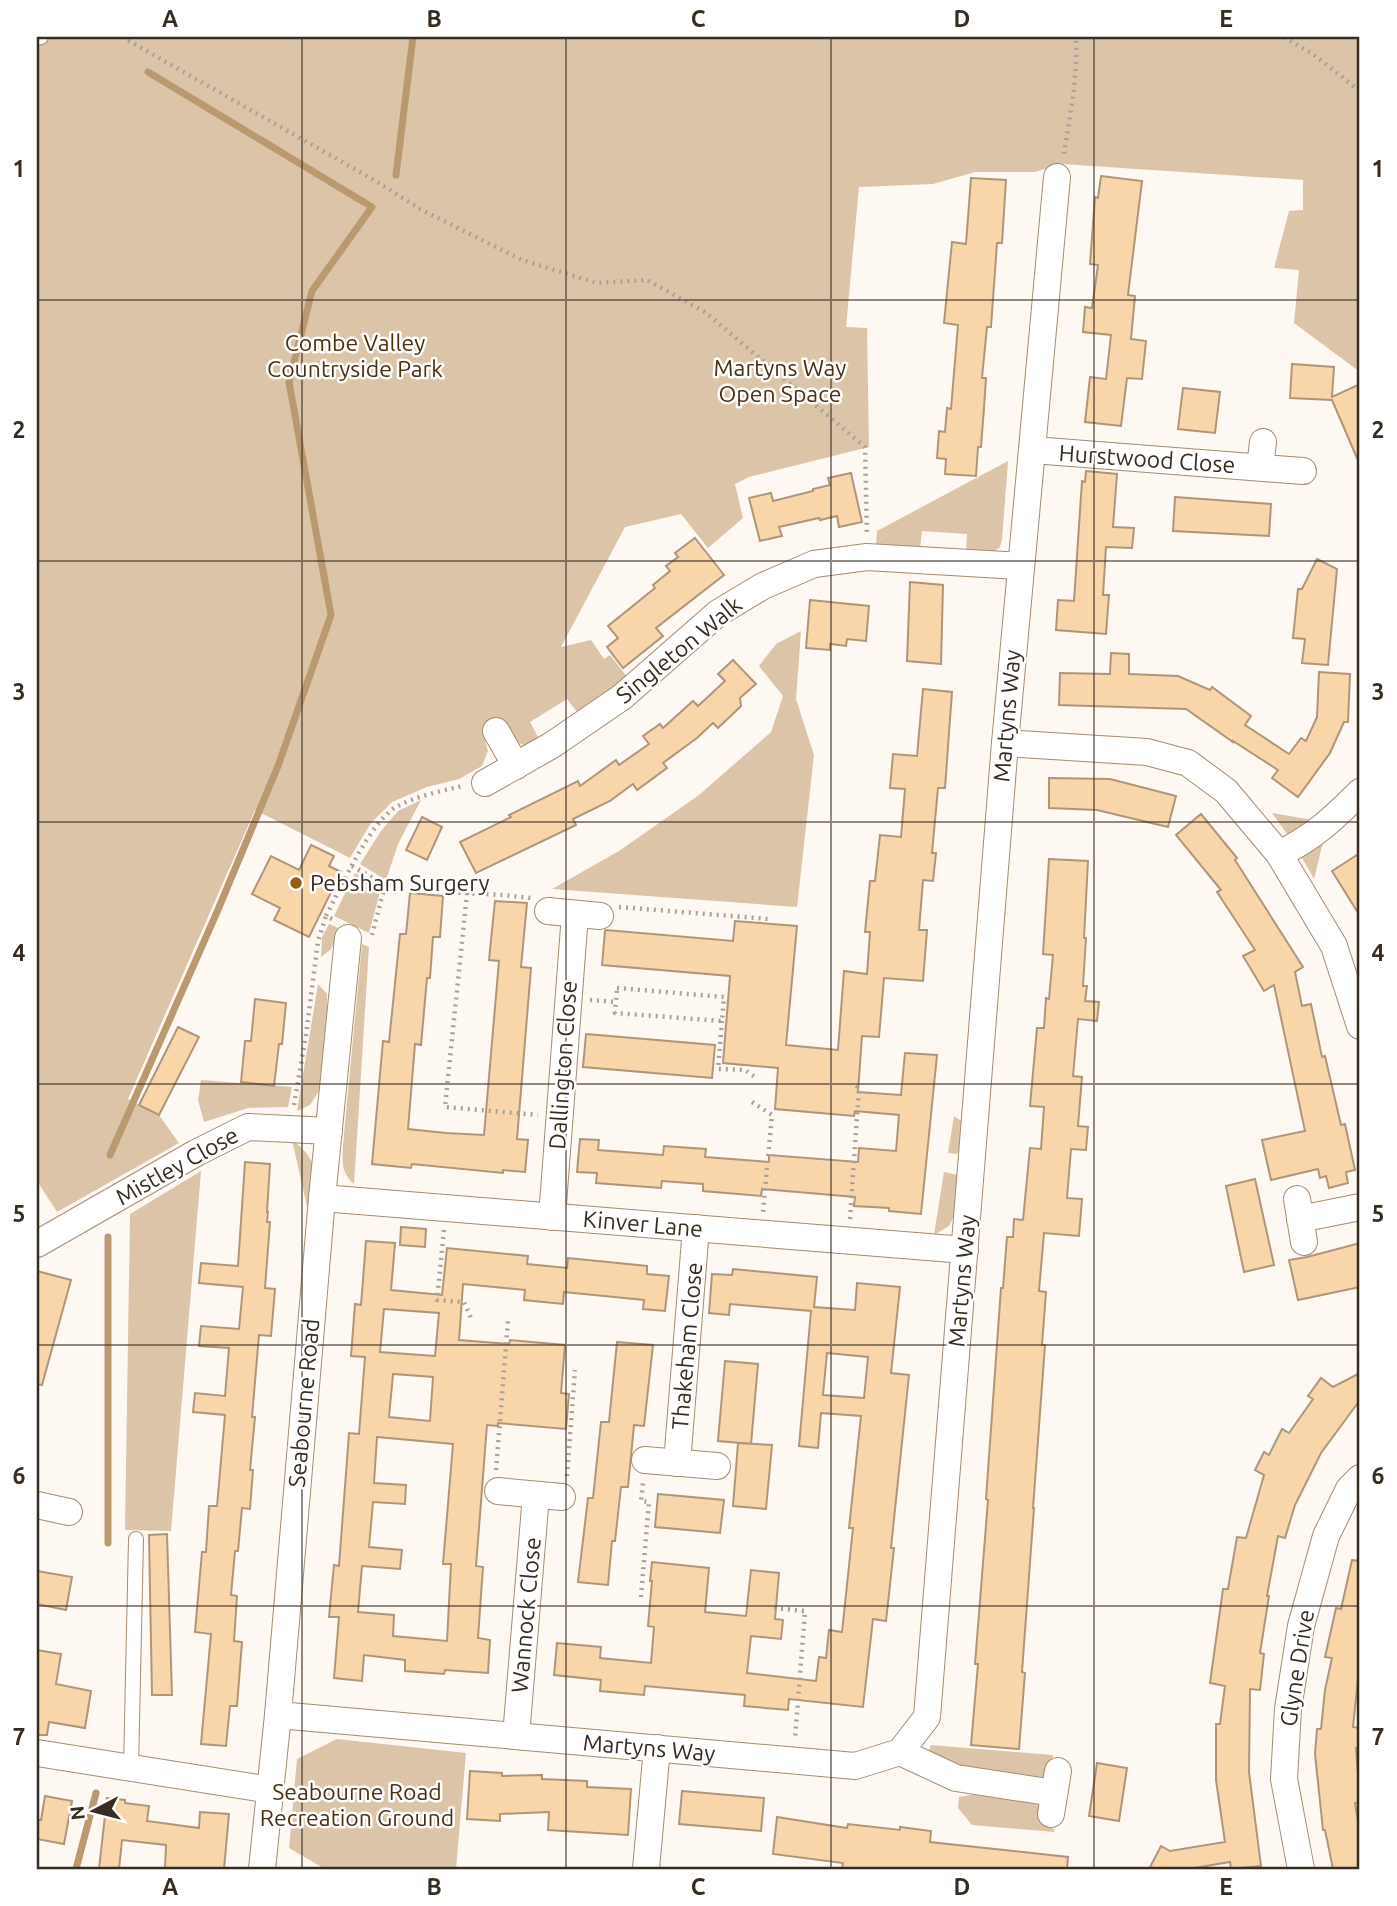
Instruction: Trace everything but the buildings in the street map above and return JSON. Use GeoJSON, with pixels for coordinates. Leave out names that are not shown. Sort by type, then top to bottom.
{"type":"FeatureCollection","features":[{"type":"Feature","properties":{"kind":"street","name":"Martyns Way"},"geometry":{"type":"LineString","coordinates":[[278,1715],[855,1766],[900,1752],[927,1717],[1005,743],[1056,177]]}},
{"type":"Feature","properties":{"kind":"street","name":"Hurstwood Close"},"geometry":{"type":"LineString","coordinates":[[1033,450],[1261,454],[1303,471]]}},
{"type":"Feature","properties":{"kind":"street","name":"Singleton Walk"},"geometry":{"type":"LineString","coordinates":[[485,783],[552,746],[622,697],[718,613],[763,586],[814,564],[867,557],[1020,566]]}},
{"type":"Feature","properties":{"kind":"street"},"geometry":{"type":"LineString","coordinates":[[496,731],[516,766]]}},
{"type":"Feature","properties":{"kind":"street"},"geometry":{"type":"LineString","coordinates":[[1005,743],[1147,752],[1188,763],[1226,791],[1279,854],[1334,946],[1360,1026]]}},
{"type":"Feature","properties":{"kind":"street"},"geometry":{"type":"LineString","coordinates":[[1279,854],[1303,843],[1360,792]]}},
{"type":"Feature","properties":{"kind":"street"},"geometry":{"type":"LineString","coordinates":[[544,905],[597,912]]}},
{"type":"Feature","properties":{"kind":"street","name":"Dallington Close"},"geometry":{"type":"LineString","coordinates":[[552,1217],[597,912]]}},
{"type":"Feature","properties":{"kind":"street","name":"Seabourne Road"},"geometry":{"type":"LineString","coordinates":[[262,1869],[278,1715],[322,1198],[350,933]]}},
{"type":"Feature","properties":{"kind":"street","name":"Mistley Close"},"geometry":{"type":"LineString","coordinates":[[37,1244],[196,1153],[248,1127],[329,1131]]}},
{"type":"Feature","properties":{"kind":"street","name":"Kinver Lane"},"geometry":{"type":"LineString","coordinates":[[322,1198],[965,1250]]}},
{"type":"Feature","properties":{"kind":"street"},"geometry":{"type":"LineString","coordinates":[[1300,1220],[1360,1207]]}},
{"type":"Feature","properties":{"kind":"street","name":"Thakeham Close"},"geometry":{"type":"LineString","coordinates":[[677,1463],[696,1228]]}},
{"type":"Feature","properties":{"kind":"street","name":"Thakeham Close"},"geometry":{"type":"LineString","coordinates":[[644,1470],[677,1463],[717,1466]]}},
{"type":"Feature","properties":{"kind":"street","name":"Glyne Drive"},"geometry":{"type":"LineString","coordinates":[[1301,1869],[1284,1779],[1288,1709],[1301,1626],[1326,1536],[1349,1489],[1360,1478]]}},
{"type":"Feature","properties":{"kind":"street"},"geometry":{"type":"LineString","coordinates":[[497,1480],[536,1495],[562,1497]]}},
{"type":"Feature","properties":{"kind":"street","name":"Wannock Close"},"geometry":{"type":"LineString","coordinates":[[516,1736],[536,1495]]}},
{"type":"Feature","properties":{"kind":"street"},"geometry":{"type":"LineString","coordinates":[[37,1505],[69,1512]]}},
{"type":"Feature","properties":{"kind":"street"},"geometry":{"type":"LineString","coordinates":[[646,1869],[657,1748]]}},
{"type":"Feature","properties":{"kind":"street"},"geometry":{"type":"LineString","coordinates":[[900,1752],[956,1778],[1055,1793]]}},
{"type":"Feature","properties":{"kind":"street"},"geometry":{"type":"LineString","coordinates":[[37,1753],[271,1790]]}},
{"type":"Feature","properties":{"kind":"lane"},"geometry":{"type":"LineString","coordinates":[[131,1768],[136,1539]]}},
{"type":"Feature","properties":{"kind":"path"},"geometry":{"type":"LineString","coordinates":[[122,37],[421,209],[522,260],[597,283],[647,280],[705,312],[865,447],[867,557]]}},
{"type":"Feature","properties":{"kind":"path"},"geometry":{"type":"LineString","coordinates":[[1056,177],[1062,164],[1072,98],[1076,37]]}},
{"type":"Feature","properties":{"kind":"path"},"geometry":{"type":"LineString","coordinates":[[1284,37],[1314,55],[1360,91]]}},
{"type":"Feature","properties":{"kind":"path"},"geometry":{"type":"LineString","coordinates":[[290,1129],[318,941],[326,916],[352,866],[375,828],[394,808],[429,794],[485,783]]}},
{"type":"Feature","properties":{"kind":"path"},"geometry":{"type":"LineString","coordinates":[[352,866],[385,885],[504,895],[544,905]]}},
{"type":"Feature","properties":{"kind":"path"},"geometry":{"type":"LineString","coordinates":[[326,916],[350,933],[371,938],[385,885]]}},
{"type":"Feature","properties":{"kind":"path"},"geometry":{"type":"LineString","coordinates":[[467,893],[445,1107],[521,1114]]}},
{"type":"Feature","properties":{"kind":"path"},"geometry":{"type":"LineString","coordinates":[[597,912],[769,919]]}},
{"type":"Feature","properties":{"kind":"path"},"geometry":{"type":"LineString","coordinates":[[722,1021],[615,1013],[617,988],[724,997],[722,1021],[718,1069],[745,1070],[755,1077]]}},
{"type":"Feature","properties":{"kind":"path"},"geometry":{"type":"LineString","coordinates":[[848,1241],[859,1088],[853,1083]]}},
{"type":"Feature","properties":{"kind":"path"},"geometry":{"type":"LineString","coordinates":[[752,1102],[772,1115],[761,1234]]}},
{"type":"Feature","properties":{"kind":"path"},"geometry":{"type":"LineString","coordinates":[[446,1208],[437,1300],[464,1302],[471,1318]]}},
{"type":"Feature","properties":{"kind":"path"},"geometry":{"type":"LineString","coordinates":[[497,1480],[508,1321]]}},
{"type":"Feature","properties":{"kind":"path"},"geometry":{"type":"LineString","coordinates":[[562,1497],[567,1486],[575,1370]]}},
{"type":"Feature","properties":{"kind":"path"},"geometry":{"type":"LineString","coordinates":[[641,1597],[649,1502],[642,1501],[644,1470]]}},
{"type":"Feature","properties":{"kind":"path"},"geometry":{"type":"LineString","coordinates":[[774,1608],[805,1611],[797,1719]]}},
{"type":"Feature","properties":{"kind":"green space","name":"Combe Valley Countryside Park"},"geometry":{"type":"Polygon","coordinates":[[[37,37],[1360,37],[1360,372],[1294,323],[1299,270],[1274,268],[1289,211],[1303,210],[1303,180],[1062,164],[1035,172],[975,172],[933,184],[859,187],[846,327],[867,328],[869,447],[749,477],[735,484],[743,518],[708,548],[681,514],[625,527],[561,647],[591,640],[604,659],[610,655],[628,678],[578,713],[567,699],[530,722],[539,739],[525,746],[512,739],[501,722],[483,733],[488,751],[482,766],[459,779],[427,787],[392,802],[371,823],[350,858],[255,810],[128,1099],[159,1115],[179,1143],[57,1212],[37,1181],[37,37]]]}},
{"type":"Feature","properties":{"kind":"green space"},"geometry":{"type":"Polygon","coordinates":[[[1008,461],[1002,540],[1000,547],[992,553],[966,552],[967,534],[922,531],[920,549],[876,546],[877,531],[1008,461]]]}},
{"type":"Feature","properties":{"kind":"green space"},"geometry":{"type":"Polygon","coordinates":[[[801,631],[796,699],[814,755],[797,907],[552,889],[619,851],[699,795],[771,732],[783,696],[759,666],[776,644],[801,631]]]}},
{"type":"Feature","properties":{"kind":"green space"},"geometry":{"type":"Polygon","coordinates":[[[421,800],[398,844],[386,880],[360,864],[381,831],[398,811],[421,800]]]}},
{"type":"Feature","properties":{"kind":"green space"},"geometry":{"type":"Polygon","coordinates":[[[1272,813],[1313,820],[1287,834],[1272,813]]]}},
{"type":"Feature","properties":{"kind":"green space"},"geometry":{"type":"Polygon","coordinates":[[[1324,838],[1314,879],[1301,856],[1324,838]]]}},
{"type":"Feature","properties":{"kind":"green space"},"geometry":{"type":"Polygon","coordinates":[[[355,873],[381,888],[369,933],[334,916],[355,873]]]}},
{"type":"Feature","properties":{"kind":"green space"},"geometry":{"type":"Polygon","coordinates":[[[329,924],[343,930],[330,950],[321,957],[322,937],[329,924]]]}},
{"type":"Feature","properties":{"kind":"green space"},"geometry":{"type":"Polygon","coordinates":[[[362,944],[369,947],[354,1184],[345,1171],[342,1156],[362,944]]]}},
{"type":"Feature","properties":{"kind":"green space"},"geometry":{"type":"Polygon","coordinates":[[[318,984],[327,994],[319,1091],[310,1105],[297,1111],[318,984]]]}},
{"type":"Feature","properties":{"kind":"green space"},"geometry":{"type":"Polygon","coordinates":[[[201,1080],[292,1087],[288,1107],[248,1108],[204,1122],[198,1100],[201,1080]]]}},
{"type":"Feature","properties":{"kind":"green space"},"geometry":{"type":"Polygon","coordinates":[[[954,1116],[963,1122],[961,1150],[956,1154],[948,1153],[954,1116]]]}},
{"type":"Feature","properties":{"kind":"green space"},"geometry":{"type":"Polygon","coordinates":[[[292,1140],[302,1148],[313,1165],[314,1182],[309,1215],[292,1140]]]}},
{"type":"Feature","properties":{"kind":"green space"},"geometry":{"type":"Polygon","coordinates":[[[201,1171],[171,1531],[125,1530],[130,1214],[201,1171]]]}},
{"type":"Feature","properties":{"kind":"green space"},"geometry":{"type":"Polygon","coordinates":[[[944,1172],[958,1175],[955,1214],[949,1226],[934,1235],[944,1172]]]}},
{"type":"Feature","properties":{"kind":"green space","name":"Seabourne Road Recreation Ground"},"geometry":{"type":"Polygon","coordinates":[[[337,1739],[466,1753],[456,1869],[325,1869],[289,1848],[297,1759],[337,1739]]]}},
{"type":"Feature","properties":{"kind":"green space"},"geometry":{"type":"Polygon","coordinates":[[[931,1745],[1053,1755],[1052,1770],[1040,1785],[959,1769],[928,1754],[931,1745]]]}},
{"type":"Feature","properties":{"kind":"green space"},"geometry":{"type":"Polygon","coordinates":[[[987,1792],[1034,1799],[1055,1832],[972,1825],[958,1808],[959,1797],[987,1792]]]}},
{"type":"Feature","properties":{"kind":"waterway"},"geometry":{"type":"LineString","coordinates":[[396,175],[413,37]]}},
{"type":"Feature","properties":{"kind":"waterway"},"geometry":{"type":"LineString","coordinates":[[110,1155],[278,766],[331,615],[289,382],[312,291],[372,207],[148,72]]}},
{"type":"Feature","properties":{"kind":"waterway"},"geometry":{"type":"LineString","coordinates":[[108,1237],[108,1543]]}},
{"type":"Feature","properties":{"kind":"waterway"},"geometry":{"type":"LineString","coordinates":[[76,1869],[96,1793]]}},
{"type":"Feature","properties":{"kind":"place","name":"Pebsham Surgery"},"geometry":{"type":"Point","coordinates":[296,883]}},
{"type":"Feature","properties":{"kind":"park label","name":"Martyns Way Open Space"},"geometry":{"type":"Point","coordinates":[780,381]}}]}
